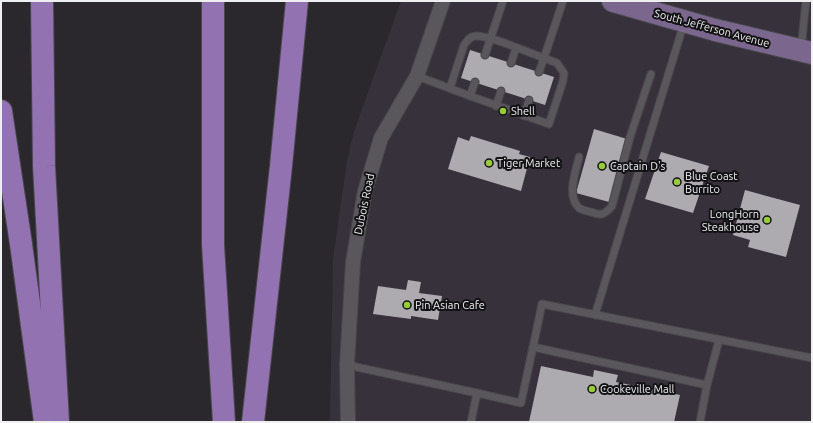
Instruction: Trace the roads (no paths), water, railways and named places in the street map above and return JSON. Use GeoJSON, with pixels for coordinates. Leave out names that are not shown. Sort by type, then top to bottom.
{"type":"FeatureCollection","features":[{"type":"Feature","properties":{"kind":"highway"},"geometry":{"type":"LineString","coordinates":[[42,1],[44,166],[58,422]]}},
{"type":"Feature","properties":{"kind":"highway"},"geometry":{"type":"LineString","coordinates":[[213,1],[213,244],[224,422]]}},
{"type":"Feature","properties":{"kind":"highway"},"geometry":{"type":"LineString","coordinates":[[253,422],[297,1]]}},
{"type":"Feature","properties":{"kind":"highway"},"geometry":{"type":"LineString","coordinates":[[1,111],[21,244],[44,422]]}},
{"type":"Feature","properties":{"kind":"main road","name":"South Jefferson Avenue"},"geometry":{"type":"LineString","coordinates":[[613,1],[685,21],[808,50]]}},
{"type":"Feature","properties":{"kind":"street","name":"Dubois Road"},"geometry":{"type":"LineString","coordinates":[[348,422],[347,365],[353,262],[365,191],[381,138],[417,76],[443,1]]}},
{"type":"Feature","properties":{"kind":"lane"},"geometry":{"type":"LineString","coordinates":[[484,55],[503,1]]}},
{"type":"Feature","properties":{"kind":"lane"},"geometry":{"type":"LineString","coordinates":[[539,72],[563,1]]}},
{"type":"Feature","properties":{"kind":"lane"},"geometry":{"type":"LineString","coordinates":[[806,1],[808,50]]}},
{"type":"Feature","properties":{"kind":"lane"},"geometry":{"type":"LineString","coordinates":[[596,315],[685,21]]}},
{"type":"Feature","properties":{"kind":"lane"},"geometry":{"type":"LineString","coordinates":[[417,76],[496,106],[549,124],[564,81],[564,72],[558,63],[490,39],[474,36],[468,39],[464,45],[450,88]]}},
{"type":"Feature","properties":{"kind":"lane"},"geometry":{"type":"LineString","coordinates":[[511,63],[516,48]]}},
{"type":"Feature","properties":{"kind":"lane"},"geometry":{"type":"LineString","coordinates":[[579,157],[572,191],[574,200],[580,208],[599,215],[605,213],[612,206],[630,137],[652,74]]}},
{"type":"Feature","properties":{"kind":"lane"},"geometry":{"type":"LineString","coordinates":[[470,96],[475,82]]}},
{"type":"Feature","properties":{"kind":"lane"},"geometry":{"type":"LineString","coordinates":[[496,106],[501,91]]}},
{"type":"Feature","properties":{"kind":"lane"},"geometry":{"type":"LineString","coordinates":[[524,116],[529,100]]}},
{"type":"Feature","properties":{"kind":"lane"},"geometry":{"type":"LineString","coordinates":[[347,365],[521,403],[542,304],[812,358]]}},
{"type":"Feature","properties":{"kind":"lane"},"geometry":{"type":"LineString","coordinates":[[700,422],[719,340]]}},
{"type":"Feature","properties":{"kind":"lane"},"geometry":{"type":"LineString","coordinates":[[533,347],[708,385]]}},
{"type":"Feature","properties":{"kind":"lane"},"geometry":{"type":"LineString","coordinates":[[471,422],[477,394]]}},
{"type":"Feature","properties":{"kind":"place","name":"Shell"},"geometry":{"type":"Point","coordinates":[503,111]}},
{"type":"Feature","properties":{"kind":"place","name":"Tiger Market"},"geometry":{"type":"Point","coordinates":[489,163]}},
{"type":"Feature","properties":{"kind":"place","name":"Captain D's"},"geometry":{"type":"Point","coordinates":[602,166]}},
{"type":"Feature","properties":{"kind":"place","name":"Blue Coast Burrito"},"geometry":{"type":"Point","coordinates":[677,182]}},
{"type":"Feature","properties":{"kind":"place","name":"LongHorn Steakhouse"},"geometry":{"type":"Point","coordinates":[767,220]}},
{"type":"Feature","properties":{"kind":"place","name":"Pin Asian Cafe"},"geometry":{"type":"Point","coordinates":[407,305]}},
{"type":"Feature","properties":{"kind":"place","name":"Cookeville Mall"},"geometry":{"type":"Point","coordinates":[592,389]}}]}
